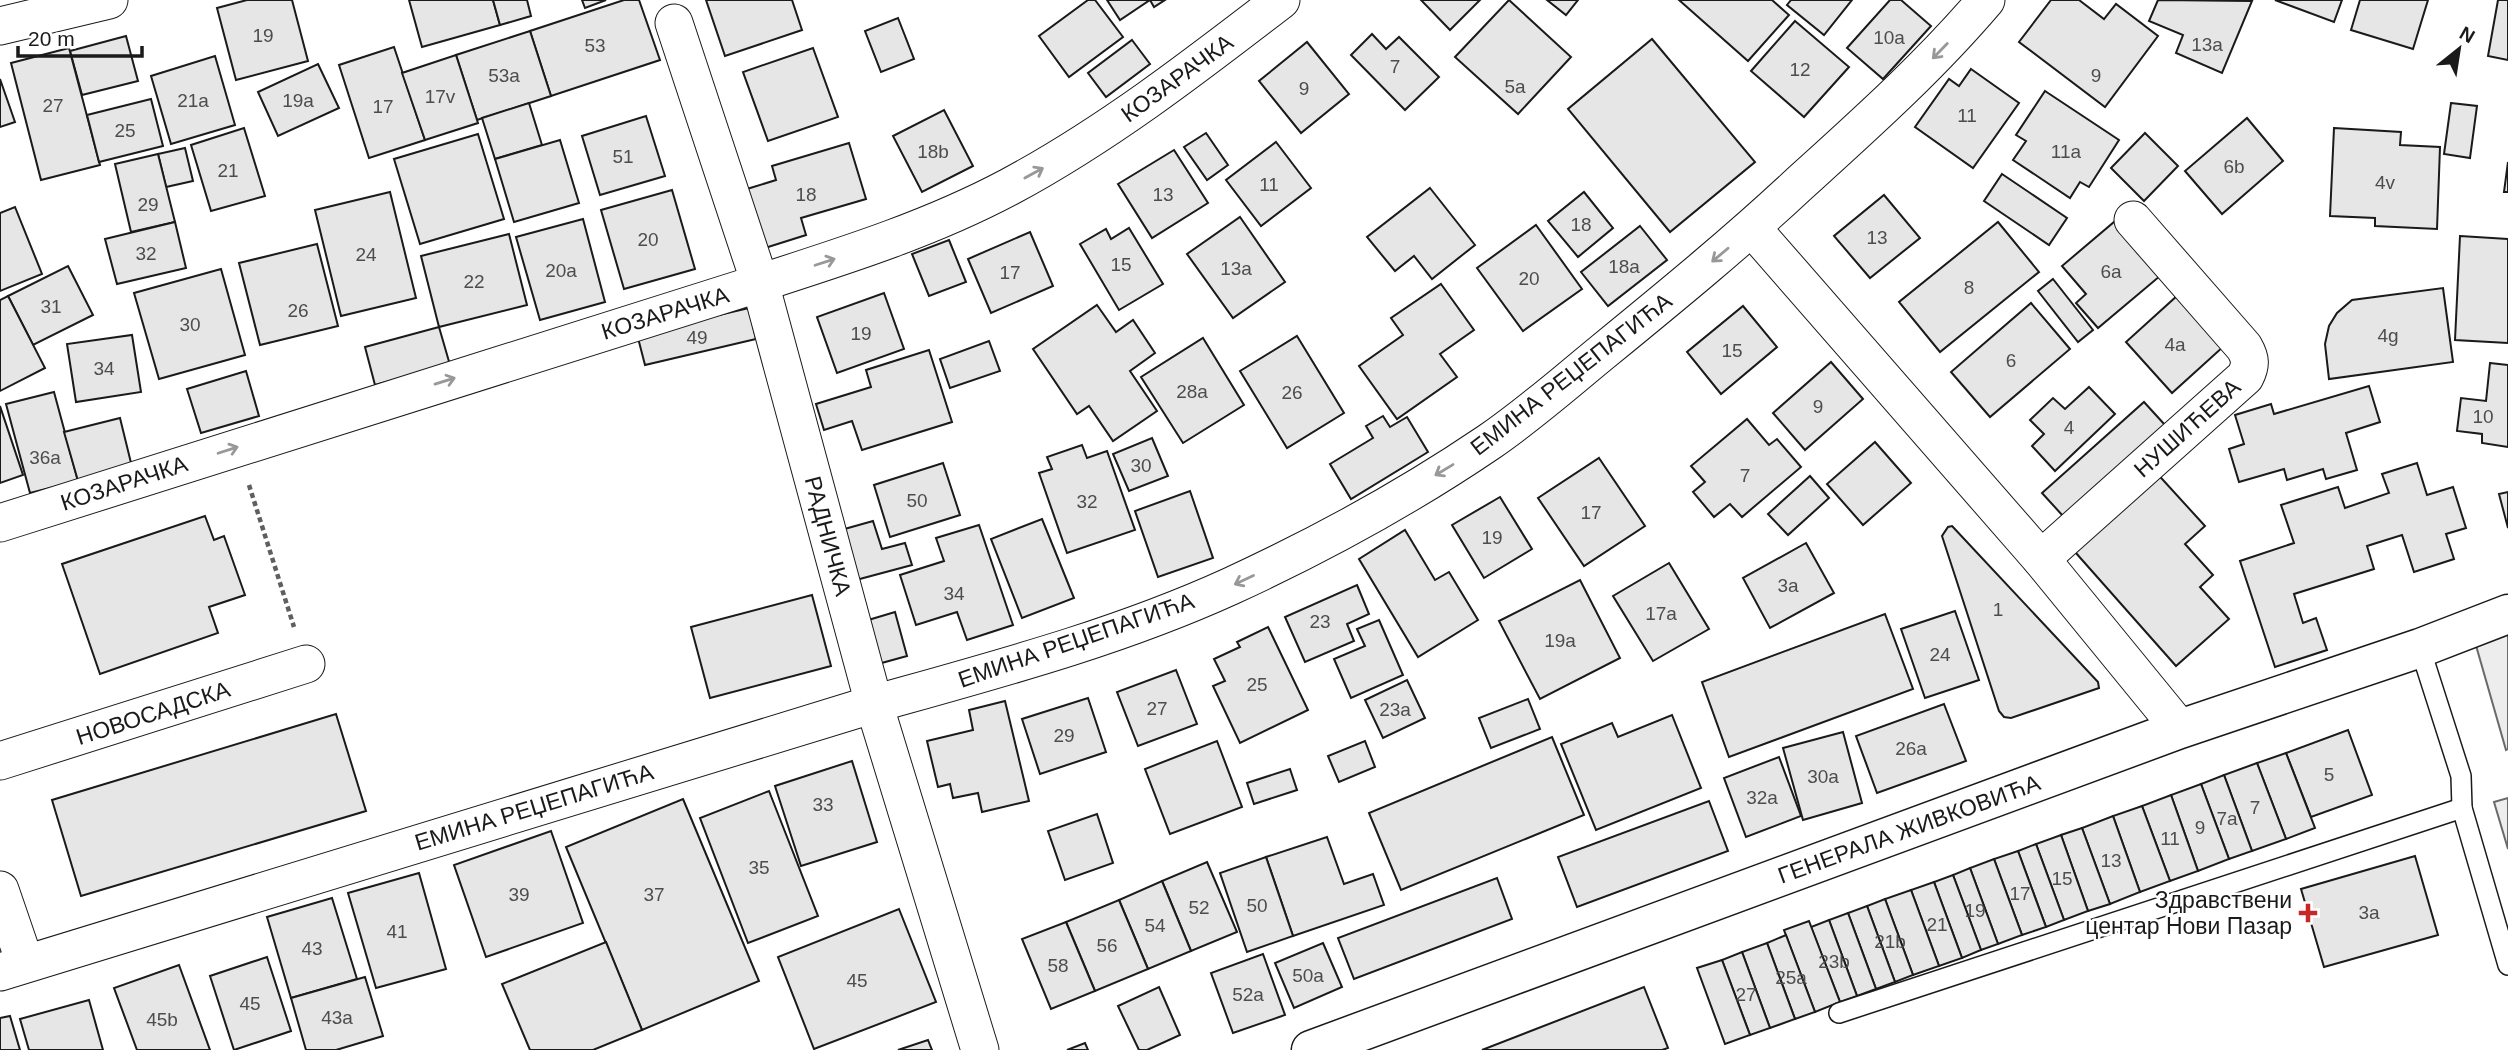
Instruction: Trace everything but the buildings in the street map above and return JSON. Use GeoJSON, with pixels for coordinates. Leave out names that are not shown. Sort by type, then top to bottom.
{"type":"FeatureCollection","features":[{"type":"Feature","properties":{"kind":"street"},"geometry":{"type":"LineString","coordinates":[[0,26],[109,0]]}},
{"type":"Feature","properties":{"kind":"street","name":"КОЗАРАЧКА"},"geometry":{"type":"LineString","coordinates":[[0,523],[850,254],[939,220],[1006,188],[1111,126],[1281,0]]}},
{"type":"Feature","properties":{"kind":"street","name":"ЕМИНА РЕЏЕПАГИЋА"},"geometry":{"type":"LineString","coordinates":[[12,967],[874,704],[1008,667],[1121,630],[1228,587],[1337,533],[1491,440],[1752,228],[1925,67],[1986,0]]}},
{"type":"Feature","properties":{"kind":"street","name":"РАДНИЧКА"},"geometry":{"type":"LineString","coordinates":[[674,23],[760,283],[874,704],[980,1050]]}},
{"type":"Feature","properties":{"kind":"street","name":"НУШИЋЕВА"},"geometry":{"type":"LineString","coordinates":[[2041,559],[2245,377],[2250,367],[2250,356],[2244,347],[2133,220]]}},
{"type":"Feature","properties":{"kind":"street"},"geometry":{"type":"LineString","coordinates":[[1752,228],[2041,559],[2180,729]]}},
{"type":"Feature","properties":{"kind":"street","name":"ГЕНЕРАЛА ЖИВКОВИЋА"},"geometry":{"type":"LineString","coordinates":[[1311,1050],[2180,729],[2420,648],[2508,614]]}},
{"type":"Feature","properties":{"kind":"street","name":"НОВОСАДСКА"},"geometry":{"type":"LineString","coordinates":[[0,761],[306,664]]}},
{"type":"Feature","properties":{"kind":"street"},"geometry":{"type":"LineString","coordinates":[[0,890],[12,967]]}},
{"type":"Feature","properties":{"kind":"lane"},"geometry":{"type":"LineString","coordinates":[[2420,648],[2461,776],[2462,808],[2508,965]]}},
{"type":"Feature","properties":{"kind":"lane"},"geometry":{"type":"LineString","coordinates":[[1839,1013],[2462,808]]}},
{"type":"Feature","properties":{"kind":"path"},"geometry":{"type":"LineString","coordinates":[[237,447],[306,664]]}},
{"type":"Feature","properties":{"kind":"shaded area"},"geometry":{"type":"Polygon","coordinates":[[[2508,614],[2508,749],[2506,750],[2471,628],[2508,614]]]}},
{"type":"Feature","properties":{"kind":"shaded area"},"geometry":{"type":"Polygon","coordinates":[[[2508,798],[2508,849],[2494,802],[2508,798]]]}},
{"type":"Feature","properties":{"kind":"place","name":"Здравствени центар Нови Пазар"},"geometry":{"type":"Point","coordinates":[2308,913]}}]}
